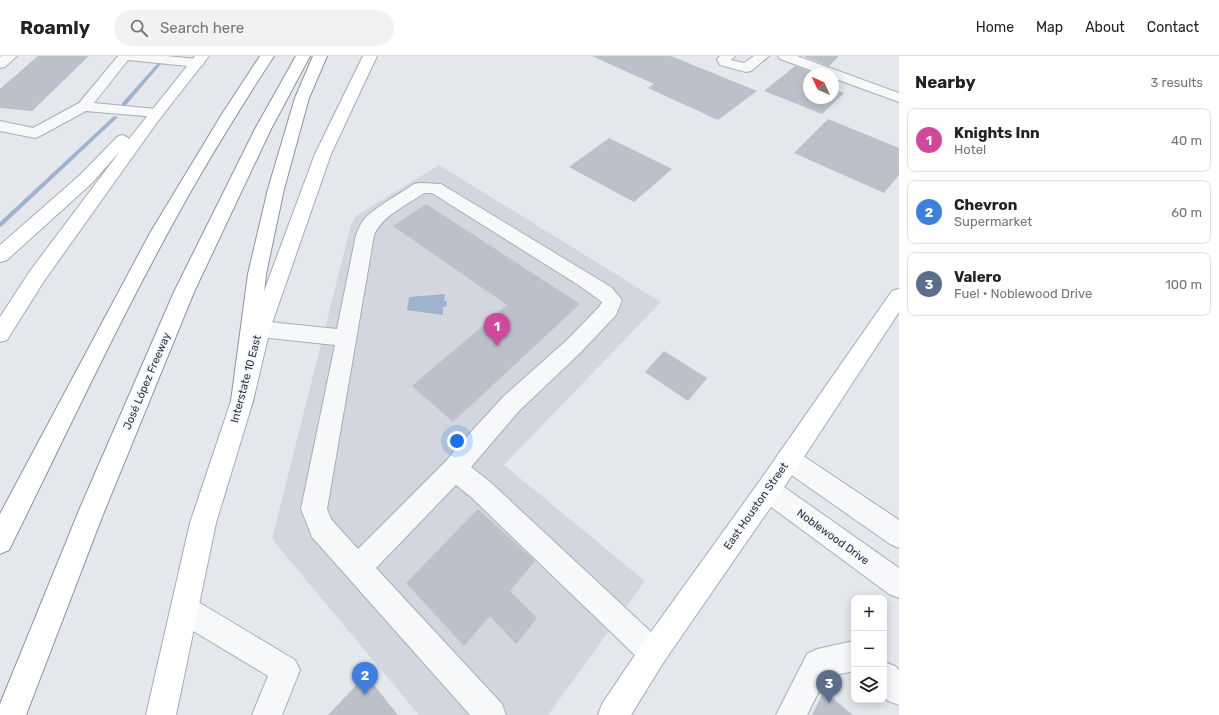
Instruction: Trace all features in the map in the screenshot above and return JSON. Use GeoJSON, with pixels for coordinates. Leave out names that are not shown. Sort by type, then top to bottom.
{"type":"FeatureCollection","features":[{"type":"Feature","properties":{"kind":"main road"},"geometry":{"type":"LineString","coordinates":[[0,542],[164,221],[267,56]]}},
{"type":"Feature","properties":{"kind":"main road","name":"José López Freeway"},"geometry":{"type":"LineString","coordinates":[[11,715],[89,518],[184,292],[263,129],[303,56]]}},
{"type":"Feature","properties":{"kind":"main road"},"geometry":{"type":"LineString","coordinates":[[242,401],[257,274],[276,188],[302,98],[320,56]]}},
{"type":"Feature","properties":{"kind":"main road","name":"Interstate 10 East"},"geometry":{"type":"LineString","coordinates":[[161,715],[203,523],[242,401],[260,329],[323,154],[370,56]]}},
{"type":"Feature","properties":{"kind":"main road"},"geometry":{"type":"LineString","coordinates":[[0,334],[37,276],[154,116],[200,59]]}},
{"type":"Feature","properties":{"kind":"main road"},"geometry":{"type":"LineString","coordinates":[[0,255],[86,179],[138,123],[154,116]]}},
{"type":"Feature","properties":{"kind":"main road","name":"East Houston Street"},"geometry":{"type":"LineString","coordinates":[[613,715],[653,653],[768,490],[899,296]]}},
{"type":"Feature","properties":{"kind":"street"},"geometry":{"type":"LineString","coordinates":[[0,64],[10,56]]}},
{"type":"Feature","properties":{"kind":"street"},"geometry":{"type":"LineString","coordinates":[[0,126],[35,133],[84,106],[124,56],[200,59]]}},
{"type":"Feature","properties":{"kind":"street"},"geometry":{"type":"LineString","coordinates":[[728,56],[724,59],[725,62],[746,68],[762,56]]}},
{"type":"Feature","properties":{"kind":"street"},"geometry":{"type":"LineString","coordinates":[[785,56],[899,98]]}},
{"type":"Feature","properties":{"kind":"street"},"geometry":{"type":"LineString","coordinates":[[866,102],[866,97],[874,89]]}},
{"type":"Feature","properties":{"kind":"street"},"geometry":{"type":"LineString","coordinates":[[84,106],[154,116]]}},
{"type":"Feature","properties":{"kind":"street"},"geometry":{"type":"LineString","coordinates":[[358,567],[455,469],[468,452],[511,404],[574,346],[609,310],[612,300],[604,292],[587,281],[435,188],[420,188],[387,210],[370,224],[365,235],[314,510],[321,528],[491,715]]}},
{"type":"Feature","properties":{"kind":"street"},"geometry":{"type":"LineString","coordinates":[[260,329],[345,338]]}},
{"type":"Feature","properties":{"kind":"street"},"geometry":{"type":"LineString","coordinates":[[788,459],[899,535]]}},
{"type":"Feature","properties":{"kind":"street"},"geometry":{"type":"LineString","coordinates":[[455,469],[480,489],[653,653]]}},
{"type":"Feature","properties":{"kind":"street","name":"Noblewood Drive"},"geometry":{"type":"LineString","coordinates":[[768,490],[899,584]]}},
{"type":"Feature","properties":{"kind":"street"},"geometry":{"type":"LineString","coordinates":[[185,610],[284,670],[267,715]]}},
{"type":"Feature","properties":{"kind":"street"},"geometry":{"type":"LineString","coordinates":[[791,715],[817,664],[851,657]]}},
{"type":"Feature","properties":{"kind":"street"},"geometry":{"type":"LineString","coordinates":[[887,680],[899,690]]}},
{"type":"Feature","properties":{"kind":"shaded area"},"geometry":{"type":"Polygon","coordinates":[[[439,165],[661,302],[504,465],[645,581],[548,715],[419,715],[272,539],[351,225],[356,216],[439,165]]]}},
{"type":"Feature","properties":{"kind":"water"},"geometry":{"type":"Polygon","coordinates":[[[445,294],[444,301],[447,301],[446,307],[443,307],[443,315],[407,310],[409,297],[445,294]]]}},
{"type":"Feature","properties":{"kind":"building"},"geometry":{"type":"Polygon","coordinates":[[[38,56],[89,56],[32,111],[0,108],[0,89],[38,56]]]}},
{"type":"Feature","properties":{"kind":"building"},"geometry":{"type":"Polygon","coordinates":[[[592,56],[671,56],[757,91],[718,120],[648,88],[654,84],[592,56]]]}},
{"type":"Feature","properties":{"kind":"building"},"geometry":{"type":"Polygon","coordinates":[[[839,56],[829,66],[805,57],[839,56]]]}},
{"type":"Feature","properties":{"kind":"building"},"geometry":{"type":"Polygon","coordinates":[[[795,66],[803,69],[803,104],[832,104],[822,114],[764,91],[795,66]]]}},
{"type":"Feature","properties":{"kind":"building"},"geometry":{"type":"Polygon","coordinates":[[[839,91],[844,93],[839,98],[839,91]]]}},
{"type":"Feature","properties":{"kind":"building"},"geometry":{"type":"Polygon","coordinates":[[[828,119],[899,148],[899,175],[884,193],[794,153],[828,119]]]}},
{"type":"Feature","properties":{"kind":"building"},"geometry":{"type":"Polygon","coordinates":[[[609,138],[672,169],[634,202],[569,167],[609,138]]]}},
{"type":"Feature","properties":{"kind":"building"},"geometry":{"type":"Polygon","coordinates":[[[426,204],[580,304],[453,422],[412,386],[507,305],[393,226],[426,204]]]}},
{"type":"Feature","properties":{"kind":"building"},"geometry":{"type":"Polygon","coordinates":[[[664,351],[707,378],[688,401],[645,372],[664,351]]]}},
{"type":"Feature","properties":{"kind":"building"},"geometry":{"type":"Polygon","coordinates":[[[478,509],[535,561],[510,591],[537,618],[516,644],[490,616],[464,646],[406,583],[478,509]]]}},
{"type":"Feature","properties":{"kind":"building"},"geometry":{"type":"Polygon","coordinates":[[[366,675],[398,715],[328,715],[366,675]]]}},
{"type":"Feature","properties":{"kind":"building"},"geometry":{"type":"Polygon","coordinates":[[[824,691],[853,715],[812,715],[824,691]]]}},
{"type":"Feature","properties":{"kind":"waterway"},"geometry":{"type":"LineString","coordinates":[[124,104],[159,64]]}},
{"type":"Feature","properties":{"kind":"waterway"},"geometry":{"type":"LineString","coordinates":[[0,225],[116,117]]}},
{"type":"Feature","properties":{"kind":"place","name":"Knights Inn"},"geometry":{"type":"Point","coordinates":[497,346]}},
{"type":"Feature","properties":{"kind":"place","name":"Chevron"},"geometry":{"type":"Point","coordinates":[365,695]}},
{"type":"Feature","properties":{"kind":"place","name":"Valero"},"geometry":{"type":"Point","coordinates":[829,703]}}]}
